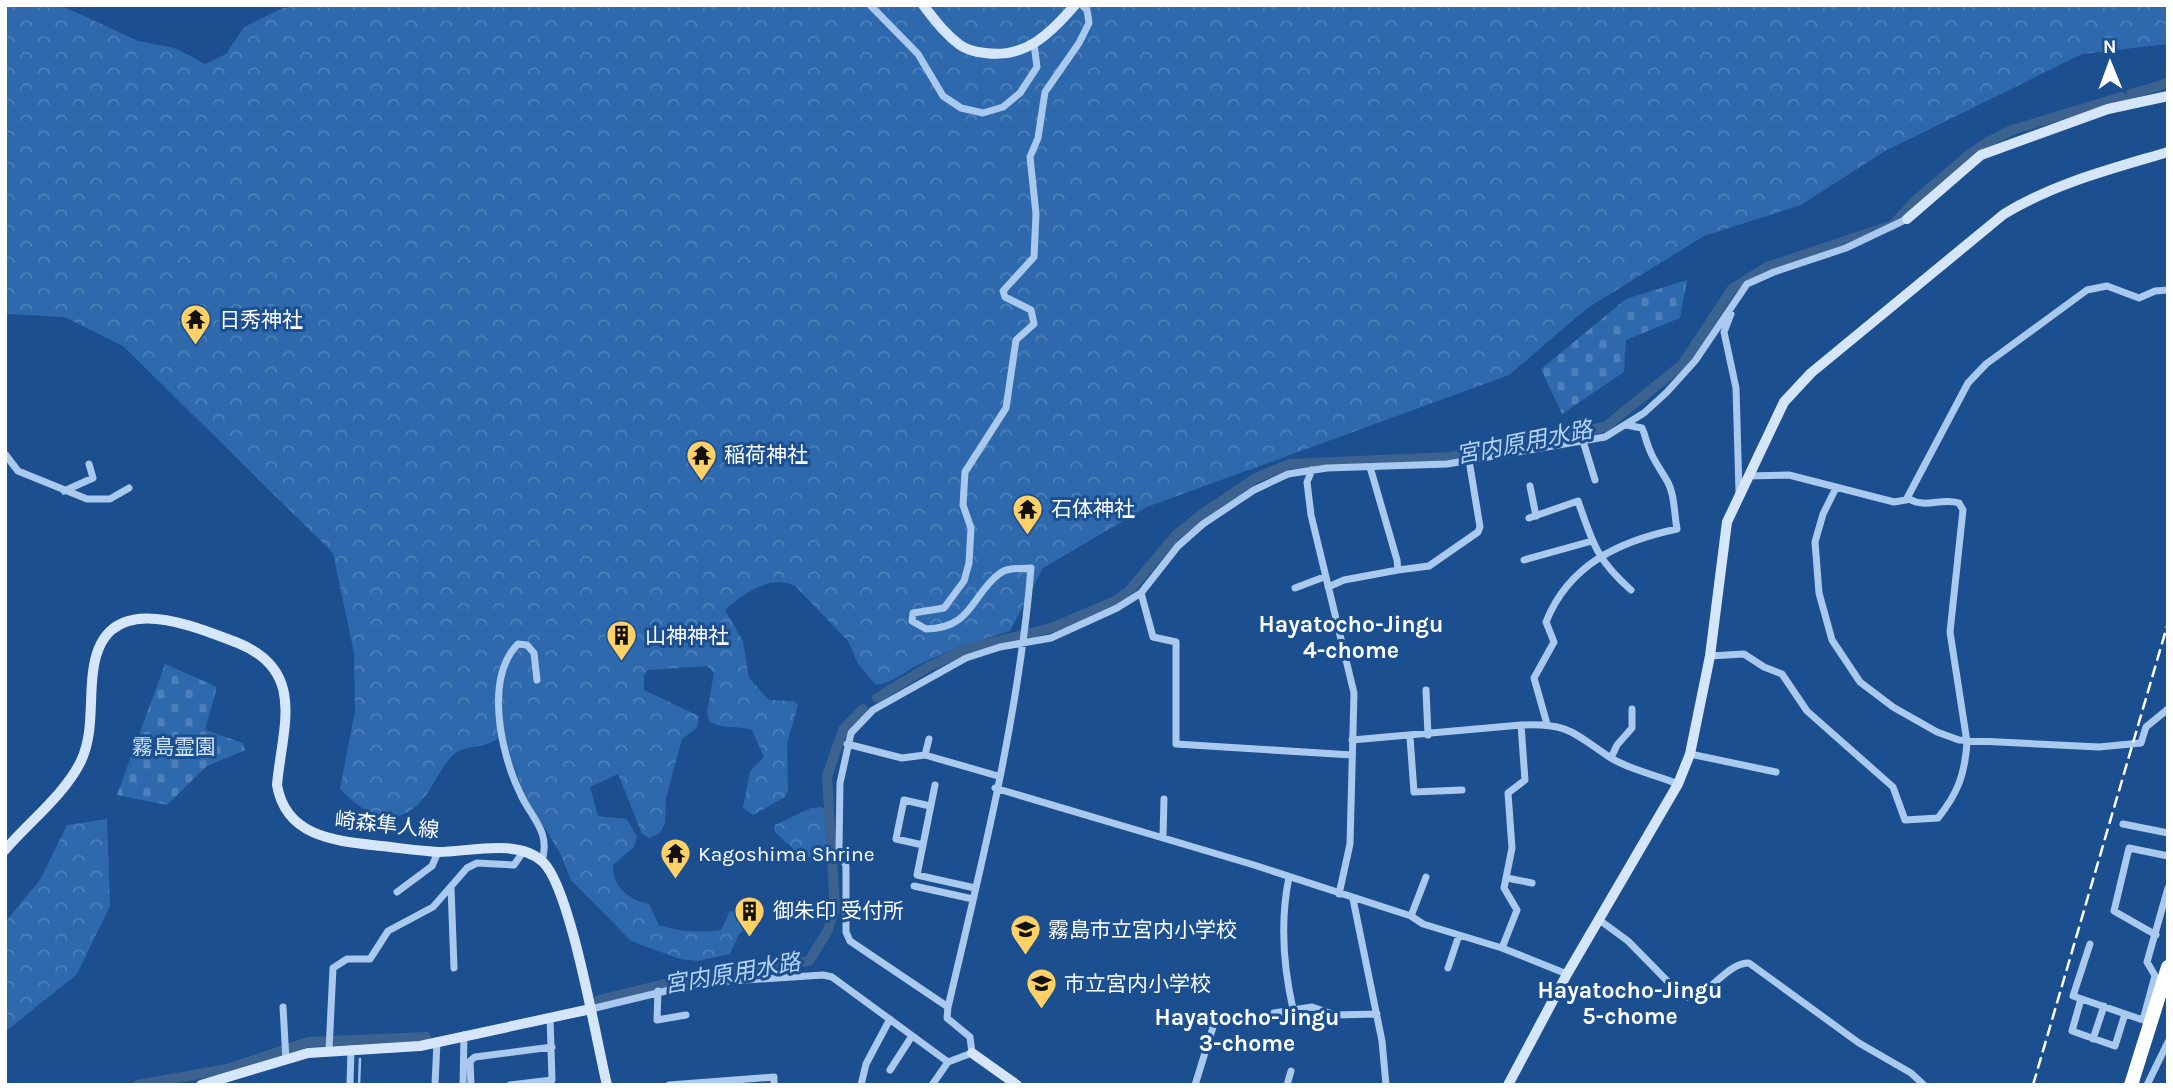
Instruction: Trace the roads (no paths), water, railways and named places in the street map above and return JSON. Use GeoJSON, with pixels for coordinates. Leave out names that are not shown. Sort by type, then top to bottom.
{"type":"FeatureCollection","features":[{"type":"Feature","properties":{"kind":"highway"},"geometry":{"type":"LineString","coordinates":[[2131,1085],[2159,982],[2168,967]]}},
{"type":"Feature","properties":{"kind":"street"},"geometry":{"type":"LineString","coordinates":[[870,5],[918,54],[943,96],[961,108],[983,113],[1003,107],[1020,93],[1037,67],[1034,44]]}},
{"type":"Feature","properties":{"kind":"street"},"geometry":{"type":"LineString","coordinates":[[923,5],[945,33],[966,49],[1006,55],[1034,44],[1058,25],[1075,5]]}},
{"type":"Feature","properties":{"kind":"street"},"geometry":{"type":"LineString","coordinates":[[1012,1083],[972,1053],[970,1037],[947,1018],[1024,642],[1031,568],[998,574],[971,610],[954,623],[926,629],[912,621],[913,613],[944,608],[964,581],[971,545],[971,528],[963,505],[965,472],[1006,408],[1016,340],[1034,324],[1031,310],[1005,297],[1003,291],[1034,257],[1037,214],[1030,157],[1038,138],[1045,92],[1079,43],[1089,23],[1087,10],[1082,5]]}},
{"type":"Feature","properties":{"kind":"street"},"geometry":{"type":"LineString","coordinates":[[948,1007],[850,941],[846,932],[846,866],[839,849],[840,783],[847,744],[855,727],[867,715],[918,682],[981,652],[1075,628],[1118,608],[1141,593],[1178,546],[1203,524],[1267,483],[1289,474],[1312,470],[1469,460],[1605,437],[1626,425],[1667,392],[1695,361],[1747,284],[1846,248],[1907,219],[1981,155],[2108,109],[2168,96]]}},
{"type":"Feature","properties":{"kind":"street"},"geometry":{"type":"LineString","coordinates":[[1508,1085],[1598,919],[1678,784],[1690,754],[1710,656],[1724,535],[1740,493],[1784,402],[1794,388],[2004,214],[2051,188],[2168,152]]}},
{"type":"Feature","properties":{"kind":"street"},"geometry":{"type":"LineString","coordinates":[[1909,499],[1968,383],[1986,364],[2087,290],[2107,286],[2139,298],[2155,291],[2168,290]]}},
{"type":"Feature","properties":{"kind":"street"},"geometry":{"type":"LineString","coordinates":[[1734,303],[1724,332],[1736,388],[1740,493]]}},
{"type":"Feature","properties":{"kind":"street"},"geometry":{"type":"LineString","coordinates":[[1547,724],[1534,682],[1535,674],[1555,642],[1546,621],[1561,595],[1599,557],[1636,537],[1677,529],[1672,495],[1666,478],[1653,462],[1642,428],[1626,425]]}},
{"type":"Feature","properties":{"kind":"street"},"geometry":{"type":"LineString","coordinates":[[1583,440],[1595,480]]}},
{"type":"Feature","properties":{"kind":"street"},"geometry":{"type":"LineString","coordinates":[[7,460],[18,471],[87,499],[110,499],[129,488]]}},
{"type":"Feature","properties":{"kind":"street"},"geometry":{"type":"LineString","coordinates":[[1328,587],[1344,580],[1429,566],[1478,532],[1480,527],[1469,460]]}},
{"type":"Feature","properties":{"kind":"street"},"geometry":{"type":"LineString","coordinates":[[64,491],[93,478],[89,464]]}},
{"type":"Feature","properties":{"kind":"street"},"geometry":{"type":"LineString","coordinates":[[1370,467],[1398,570]]}},
{"type":"Feature","properties":{"kind":"street"},"geometry":{"type":"LineString","coordinates":[[1312,470],[1307,480],[1307,491],[1324,577],[1354,692],[1349,853],[1339,894]]}},
{"type":"Feature","properties":{"kind":"street"},"geometry":{"type":"LineString","coordinates":[[1710,656],[1744,653],[1764,667],[1782,674],[1807,711],[1893,787],[1905,820],[1938,818],[1962,782],[1967,742],[1950,632],[1962,510],[1959,503],[1952,500],[1927,504],[1909,499],[1894,502],[1789,475],[1748,476]]}},
{"type":"Feature","properties":{"kind":"street"},"geometry":{"type":"LineString","coordinates":[[1531,486],[1532,517],[1578,501],[1599,557],[1609,572],[1631,590]]}},
{"type":"Feature","properties":{"kind":"street"},"geometry":{"type":"LineString","coordinates":[[1836,488],[1823,514],[1815,548],[1821,601],[1832,640],[1853,673],[1877,695],[1937,732],[1967,742],[2099,747],[2141,743],[2147,727],[2168,709]]}},
{"type":"Feature","properties":{"kind":"street"},"geometry":{"type":"LineString","coordinates":[[1524,560],[1592,541]]}},
{"type":"Feature","properties":{"kind":"street"},"geometry":{"type":"LineString","coordinates":[[1296,588],[1324,577]]}},
{"type":"Feature","properties":{"kind":"street"},"geometry":{"type":"LineString","coordinates":[[1141,593],[1153,637],[1176,642],[1176,744],[1352,755]]}},
{"type":"Feature","properties":{"kind":"street","name":"崎森隼人線"},"geometry":{"type":"LineString","coordinates":[[5,850],[80,762],[89,736],[93,670],[99,648],[111,632],[128,620],[144,617],[183,622],[247,647],[275,669],[284,685],[287,705],[277,785],[284,807],[310,834],[336,841],[438,852],[492,849],[523,852],[542,861]]}},
{"type":"Feature","properties":{"kind":"street"},"geometry":{"type":"LineString","coordinates":[[537,680],[534,653],[527,645],[518,644],[504,664],[499,685],[500,726],[520,793],[545,835],[542,861],[557,879],[591,1009],[607,1085]]}},
{"type":"Feature","properties":{"kind":"street"},"geometry":{"type":"LineString","coordinates":[[1426,690],[1428,735]]}},
{"type":"Feature","properties":{"kind":"street"},"geometry":{"type":"LineString","coordinates":[[1611,758],[1634,724],[1632,709]]}},
{"type":"Feature","properties":{"kind":"street"},"geometry":{"type":"LineString","coordinates":[[1352,740],[1547,724],[1574,733],[1599,746],[1611,758],[1678,784]]}},
{"type":"Feature","properties":{"kind":"street"},"geometry":{"type":"LineString","coordinates":[[1502,948],[1517,909],[1506,895],[1511,848],[1508,793],[1522,786],[1526,777],[1521,725]]}},
{"type":"Feature","properties":{"kind":"street"},"geometry":{"type":"LineString","coordinates":[[1409,737],[1414,792],[1462,790]]}},
{"type":"Feature","properties":{"kind":"street"},"geometry":{"type":"LineString","coordinates":[[925,755],[929,739]]}},
{"type":"Feature","properties":{"kind":"street"},"geometry":{"type":"LineString","coordinates":[[847,744],[902,758],[925,755],[998,776]]}},
{"type":"Feature","properties":{"kind":"street"},"geometry":{"type":"LineString","coordinates":[[1690,754],[1776,772]]}},
{"type":"Feature","properties":{"kind":"street"},"geometry":{"type":"LineString","coordinates":[[935,785],[917,875],[975,888]]}},
{"type":"Feature","properties":{"kind":"street"},"geometry":{"type":"LineString","coordinates":[[995,788],[1163,836],[1410,916],[1423,924],[1502,948],[1567,974]]}},
{"type":"Feature","properties":{"kind":"street"},"geometry":{"type":"LineString","coordinates":[[1163,836],[1164,799]]}},
{"type":"Feature","properties":{"kind":"street"},"geometry":{"type":"LineString","coordinates":[[923,845],[896,839],[904,800],[930,806]]}},
{"type":"Feature","properties":{"kind":"street"},"geometry":{"type":"LineString","coordinates":[[2123,824],[2168,833]]}},
{"type":"Feature","properties":{"kind":"street"},"geometry":{"type":"LineString","coordinates":[[2156,935],[2114,911],[2129,848],[2168,856]]}},
{"type":"Feature","properties":{"kind":"street"},"geometry":{"type":"LineString","coordinates":[[397,892],[432,866],[438,852]]}},
{"type":"Feature","properties":{"kind":"street"},"geometry":{"type":"LineString","coordinates":[[329,1047],[333,968],[347,959],[370,959],[388,931],[419,917],[467,868],[477,863],[514,865],[523,852]]}},
{"type":"Feature","properties":{"kind":"street"},"geometry":{"type":"LineString","coordinates":[[1289,877],[1283,906],[1283,933],[1293,1009]]}},
{"type":"Feature","properties":{"kind":"street"},"geometry":{"type":"LineString","coordinates":[[1410,916],[1426,877]]}},
{"type":"Feature","properties":{"kind":"street"},"geometry":{"type":"LineString","coordinates":[[1507,878],[1532,883]]}},
{"type":"Feature","properties":{"kind":"street"},"geometry":{"type":"LineString","coordinates":[[914,886],[973,899]]}},
{"type":"Feature","properties":{"kind":"street"},"geometry":{"type":"LineString","coordinates":[[451,887],[454,968]]}},
{"type":"Feature","properties":{"kind":"street"},"geometry":{"type":"LineString","coordinates":[[2090,944],[2073,996],[2143,1020],[2159,982],[2147,962],[2168,888]]}},
{"type":"Feature","properties":{"kind":"street"},"geometry":{"type":"LineString","coordinates":[[1353,899],[1377,1014],[1386,1085]]}},
{"type":"Feature","properties":{"kind":"street"},"geometry":{"type":"LineString","coordinates":[[1598,919],[1633,946],[1683,997],[1693,996],[1732,968],[1749,963],[1859,1043],[1911,1073],[1924,1085]]}},
{"type":"Feature","properties":{"kind":"street"},"geometry":{"type":"LineString","coordinates":[[1448,968],[1459,935]]}},
{"type":"Feature","properties":{"kind":"street"},"geometry":{"type":"LineString","coordinates":[[201,1085],[329,1047],[351,1049],[420,1046],[437,1040],[591,1009],[699,983],[823,975],[832,977],[948,1062]]}},
{"type":"Feature","properties":{"kind":"street"},"geometry":{"type":"LineString","coordinates":[[658,991],[657,1020],[686,1015]]}},
{"type":"Feature","properties":{"kind":"street"},"geometry":{"type":"LineString","coordinates":[[2081,999],[2071,1031],[2093,1039],[2115,1046],[2125,1014]]}},
{"type":"Feature","properties":{"kind":"street"},"geometry":{"type":"LineString","coordinates":[[2093,1039],[2104,1006]]}},
{"type":"Feature","properties":{"kind":"street"},"geometry":{"type":"LineString","coordinates":[[283,1007],[285,1058]]}},
{"type":"Feature","properties":{"kind":"street"},"geometry":{"type":"LineString","coordinates":[[1273,1013],[1317,1007],[1335,1015],[1377,1014]]}},
{"type":"Feature","properties":{"kind":"street"},"geometry":{"type":"LineString","coordinates":[[510,1085],[552,1080],[550,1017]]}},
{"type":"Feature","properties":{"kind":"street"},"geometry":{"type":"LineString","coordinates":[[861,1085],[866,1063],[890,1019]]}},
{"type":"Feature","properties":{"kind":"street"},"geometry":{"type":"LineString","coordinates":[[1195,1085],[1213,1027]]}},
{"type":"Feature","properties":{"kind":"street"},"geometry":{"type":"LineString","coordinates":[[463,1085],[464,1035]]}},
{"type":"Feature","properties":{"kind":"street"},"geometry":{"type":"LineString","coordinates":[[890,1070],[912,1036]]}},
{"type":"Feature","properties":{"kind":"street"},"geometry":{"type":"LineString","coordinates":[[435,1085],[437,1040]]}},
{"type":"Feature","properties":{"kind":"street"},"geometry":{"type":"LineString","coordinates":[[2147,1085],[2168,1042]]}},
{"type":"Feature","properties":{"kind":"street"},"geometry":{"type":"LineString","coordinates":[[471,1085],[470,1061],[475,1057],[552,1047]]}},
{"type":"Feature","properties":{"kind":"street"},"geometry":{"type":"LineString","coordinates":[[350,1085],[351,1049]]}},
{"type":"Feature","properties":{"kind":"street"},"geometry":{"type":"LineString","coordinates":[[932,1085],[948,1062],[972,1053]]}},
{"type":"Feature","properties":{"kind":"street"},"geometry":{"type":"LineString","coordinates":[[1287,1085],[1291,1071]]}},
{"type":"Feature","properties":{"kind":"street"},"geometry":{"type":"LineString","coordinates":[[669,1085],[774,1077],[774,1085]]}},
{"type":"Feature","properties":{"kind":"waterway","name":"宮内原用水路"},"geometry":{"type":"LineString","coordinates":[[877,698],[928,667],[969,648],[1051,628],[1115,601],[1128,592],[1176,535],[1201,515],[1256,478],[1289,464],[1451,457],[1605,427],[1682,365],[1732,289],[1767,267],[1893,225],[1916,200],[1965,158],[1984,144],[2012,130],[2168,83]]}},
{"type":"Feature","properties":{"kind":"waterway","name":"宮内原用水路"},"geometry":{"type":"LineString","coordinates":[[599,1000],[681,980],[809,961],[827,932],[835,909],[827,776],[843,730],[863,709]]}},
{"type":"Feature","properties":{"kind":"waterway","name":"宮内原用水路"},"geometry":{"type":"LineString","coordinates":[[137,1085],[227,1069],[308,1042],[426,1037]]}},
{"type":"Feature","properties":{"kind":"waterway"},"geometry":{"type":"LineString","coordinates":[[359,1085],[360,1059]]}},
{"type":"Feature","properties":{"kind":"railway"},"geometry":{"type":"LineString","coordinates":[[2033,1085],[2168,623]]}},
{"type":"Feature","properties":{"kind":"place","name":"日秀神社"},"geometry":{"type":"Point","coordinates":[196,347]}},
{"type":"Feature","properties":{"kind":"place","name":"稲荷神社"},"geometry":{"type":"Point","coordinates":[701,482]}},
{"type":"Feature","properties":{"kind":"place","name":"石体神社"},"geometry":{"type":"Point","coordinates":[1028,536]}},
{"type":"Feature","properties":{"kind":"place","name":"山神神社"},"geometry":{"type":"Point","coordinates":[622,663]}},
{"type":"Feature","properties":{"kind":"place","name":"Kagoshima Shrine"},"geometry":{"type":"Point","coordinates":[675,881]}},
{"type":"Feature","properties":{"kind":"place","name":"御朱印 受付所"},"geometry":{"type":"Point","coordinates":[750,938]}},
{"type":"Feature","properties":{"kind":"place","name":"霧島市立宮内小学校"},"geometry":{"type":"Point","coordinates":[1025,957]}},
{"type":"Feature","properties":{"kind":"place","name":"市立宮内小学校"},"geometry":{"type":"Point","coordinates":[1041,1011]}},
{"type":"Feature","properties":{"kind":"district","name":"Hayatocho-Jingu 4-chome"},"geometry":{"type":"Point","coordinates":[1351,637]}},
{"type":"Feature","properties":{"kind":"district","name":"Hayatocho-Jingu 5-chome"},"geometry":{"type":"Point","coordinates":[1630,1003]}},
{"type":"Feature","properties":{"kind":"district","name":"Hayatocho-Jingu 3-chome"},"geometry":{"type":"Point","coordinates":[1247,1030]}},
{"type":"Feature","properties":{"kind":"park label","name":"霧島霊園"},"geometry":{"type":"Point","coordinates":[174,747]}}]}
